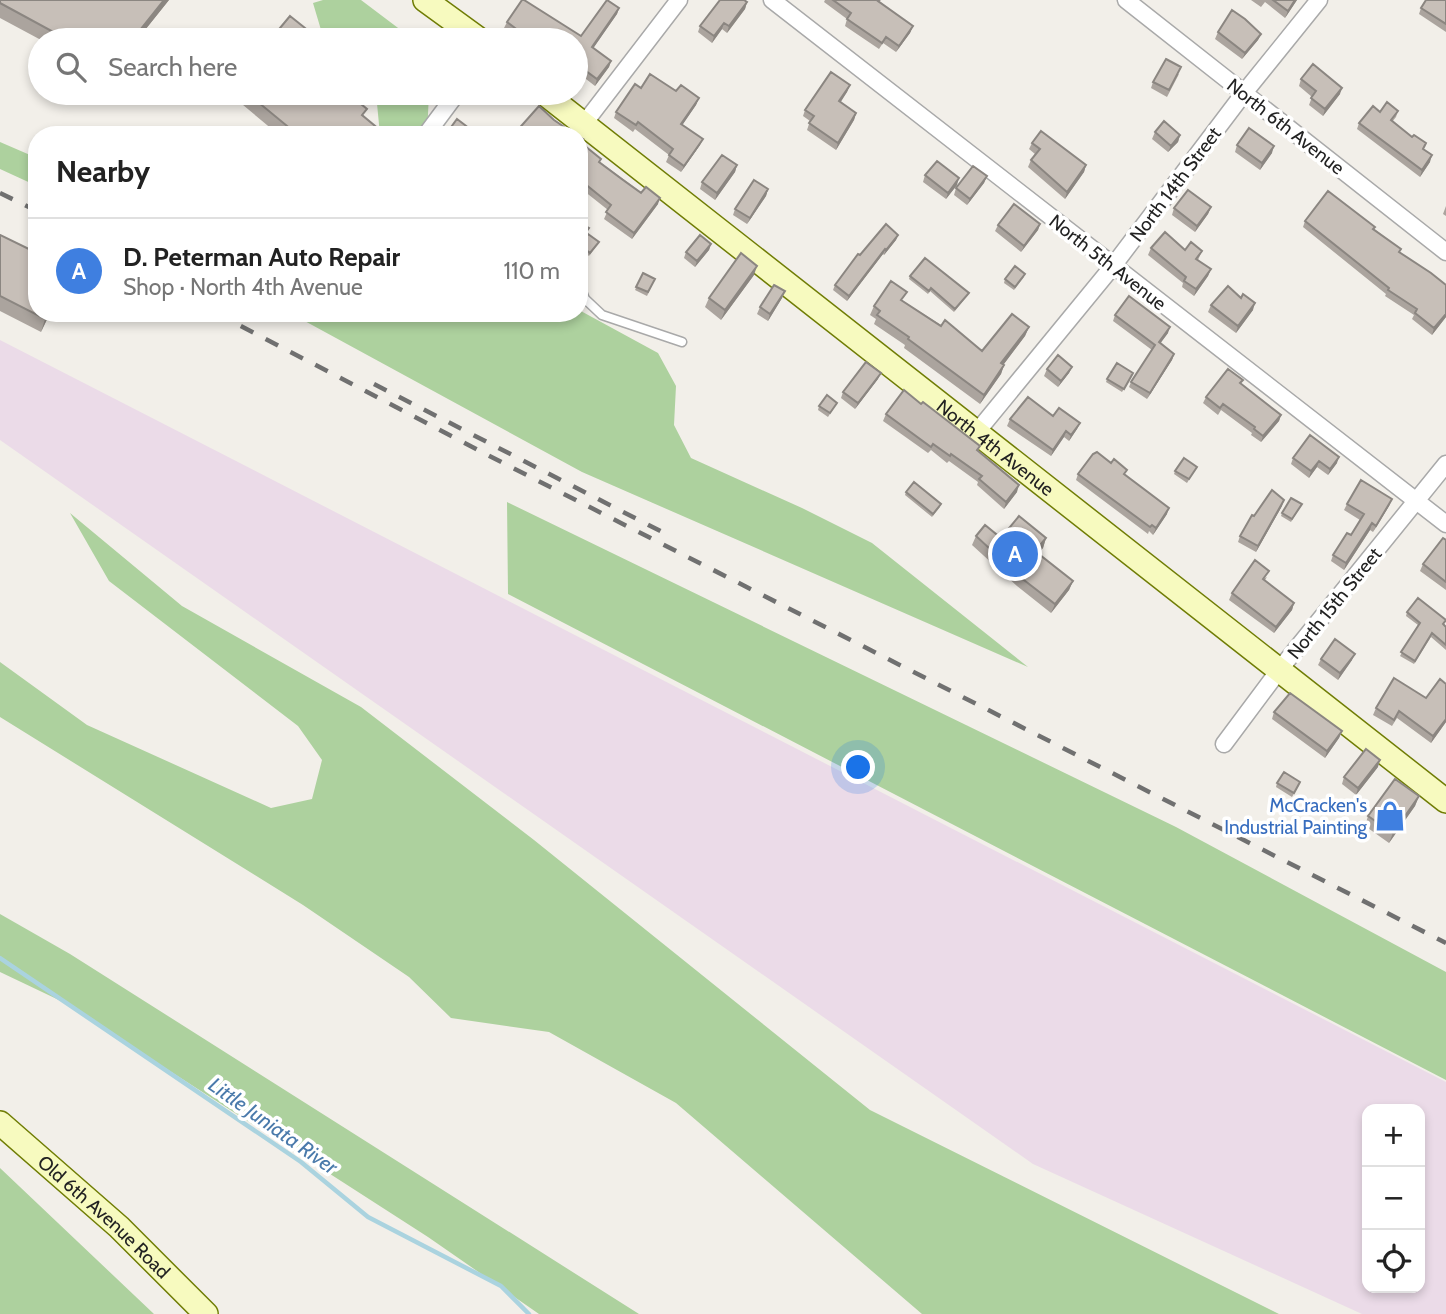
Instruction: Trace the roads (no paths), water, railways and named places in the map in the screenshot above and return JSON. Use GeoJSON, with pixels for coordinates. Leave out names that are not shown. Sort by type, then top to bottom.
{"type":"FeatureCollection","features":[{"type":"Feature","properties":{"kind":"main road"},"geometry":{"type":"LineString","coordinates":[[425,0],[464,28]]}},
{"type":"Feature","properties":{"kind":"main road","name":"North 4th Avenue"},"geometry":{"type":"LineString","coordinates":[[559,105],[583,125]]}},
{"type":"Feature","properties":{"kind":"main road","name":"North 4th Avenue"},"geometry":{"type":"LineString","coordinates":[[588,129],[1446,801]]}},
{"type":"Feature","properties":{"kind":"main road","name":"Old 6th Avenue Road"},"geometry":{"type":"LineString","coordinates":[[0,1123],[120,1227],[206,1314]]}},
{"type":"Feature","properties":{"kind":"street"},"geometry":{"type":"LineString","coordinates":[[583,125],[679,0]]}},
{"type":"Feature","properties":{"kind":"street","name":"North 5th Avenue"},"geometry":{"type":"LineString","coordinates":[[772,0],[1446,524]]}},
{"type":"Feature","properties":{"kind":"street","name":"North 6th Avenue"},"geometry":{"type":"LineString","coordinates":[[1126,0],[1446,252]]}},
{"type":"Feature","properties":{"kind":"street","name":"North 14th Street"},"geometry":{"type":"LineString","coordinates":[[976,433],[1113,267],[1244,93],[1319,0]]}},
{"type":"Feature","properties":{"kind":"street"},"geometry":{"type":"LineString","coordinates":[[435,126],[449,105]]}},
{"type":"Feature","properties":{"kind":"street","name":"North 15th Street"},"geometry":{"type":"LineString","coordinates":[[1224,744],[1280,669],[1446,464]]}},
{"type":"Feature","properties":{"kind":"lane"},"geometry":{"type":"LineString","coordinates":[[588,302],[602,315],[682,342]]}},
{"type":"Feature","properties":{"kind":"waterway","name":"Little Juniata River"},"geometry":{"type":"LineString","coordinates":[[0,958],[301,1162],[368,1217],[501,1286],[529,1314]]}},
{"type":"Feature","properties":{"kind":"railway"},"geometry":{"type":"LineString","coordinates":[[0,193],[28,207]]}},
{"type":"Feature","properties":{"kind":"railway"},"geometry":{"type":"LineString","coordinates":[[233,322],[505,464],[1446,943]]}},
{"type":"Feature","properties":{"kind":"railway"},"geometry":{"type":"LineString","coordinates":[[374,384],[670,536]]}},
{"type":"Feature","properties":{"kind":"place","name":"D. Peterman Auto Repair"},"geometry":{"type":"Point","coordinates":[1015,554]}},
{"type":"Feature","properties":{"kind":"place","name":"McCracken's Industrial Painting"},"geometry":{"type":"Point","coordinates":[1390,816]}}]}
